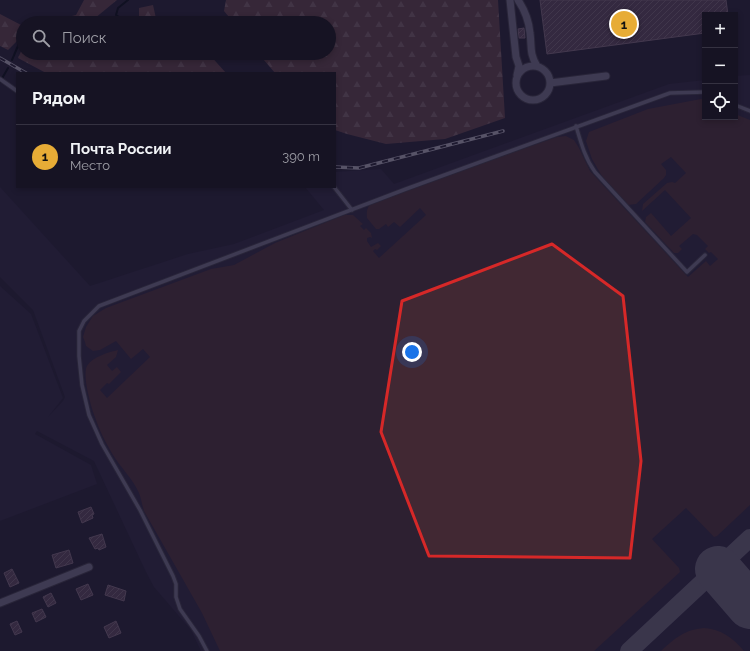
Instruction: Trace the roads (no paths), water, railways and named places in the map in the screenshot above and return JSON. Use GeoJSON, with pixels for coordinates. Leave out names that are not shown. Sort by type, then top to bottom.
{"type":"FeatureCollection","features":[{"type":"Feature","properties":{"kind":"street"},"geometry":{"type":"LineString","coordinates":[[510,0],[516,56],[519,66],[516,88],[522,97],[532,100],[543,97],[547,94],[550,84],[546,73],[537,66],[531,57],[530,31],[524,9],[518,0]]}},
{"type":"Feature","properties":{"kind":"street"},"geometry":{"type":"LineString","coordinates":[[517,76],[525,68],[537,66]]}},
{"type":"Feature","properties":{"kind":"street"},"geometry":{"type":"LineString","coordinates":[[550,84],[606,76]]}},
{"type":"Feature","properties":{"kind":"street"},"geometry":{"type":"LineString","coordinates":[[0,603],[88,567]]}},
{"type":"Feature","properties":{"kind":"lane"},"geometry":{"type":"LineString","coordinates":[[0,79],[16,90]]}},
{"type":"Feature","properties":{"kind":"lane"},"geometry":{"type":"LineString","coordinates":[[207,651],[199,636],[180,609],[176,597],[176,584],[173,576],[140,510],[102,444],[89,415],[81,378],[79,356],[79,331],[84,320],[99,306],[413,186],[670,93],[702,92]]}},
{"type":"Feature","properties":{"kind":"lane"},"geometry":{"type":"LineString","coordinates":[[738,106],[750,111]]}},
{"type":"Feature","properties":{"kind":"lane"},"geometry":{"type":"LineString","coordinates":[[576,126],[584,152],[595,172],[687,272],[705,254]]}},
{"type":"Feature","properties":{"kind":"lane"},"geometry":{"type":"LineString","coordinates":[[335,188],[352,210]]}},
{"type":"Feature","properties":{"kind":"waterway"},"geometry":{"type":"LineString","coordinates":[[118,16],[116,15],[118,8],[128,0]]}},
{"type":"Feature","properties":{"kind":"waterway"},"geometry":{"type":"LineString","coordinates":[[12,60],[16,50]]}},
{"type":"Feature","properties":{"kind":"waterway"},"geometry":{"type":"LineString","coordinates":[[0,82],[8,68]]}},
{"type":"Feature","properties":{"kind":"railway"},"geometry":{"type":"LineString","coordinates":[[0,58],[24,72]]}},
{"type":"Feature","properties":{"kind":"railway"},"geometry":{"type":"LineString","coordinates":[[336,167],[359,168],[503,131]]}},
{"type":"Feature","properties":{"kind":"place","name":"Почта России"},"geometry":{"type":"Point","coordinates":[624,24]}}]}
